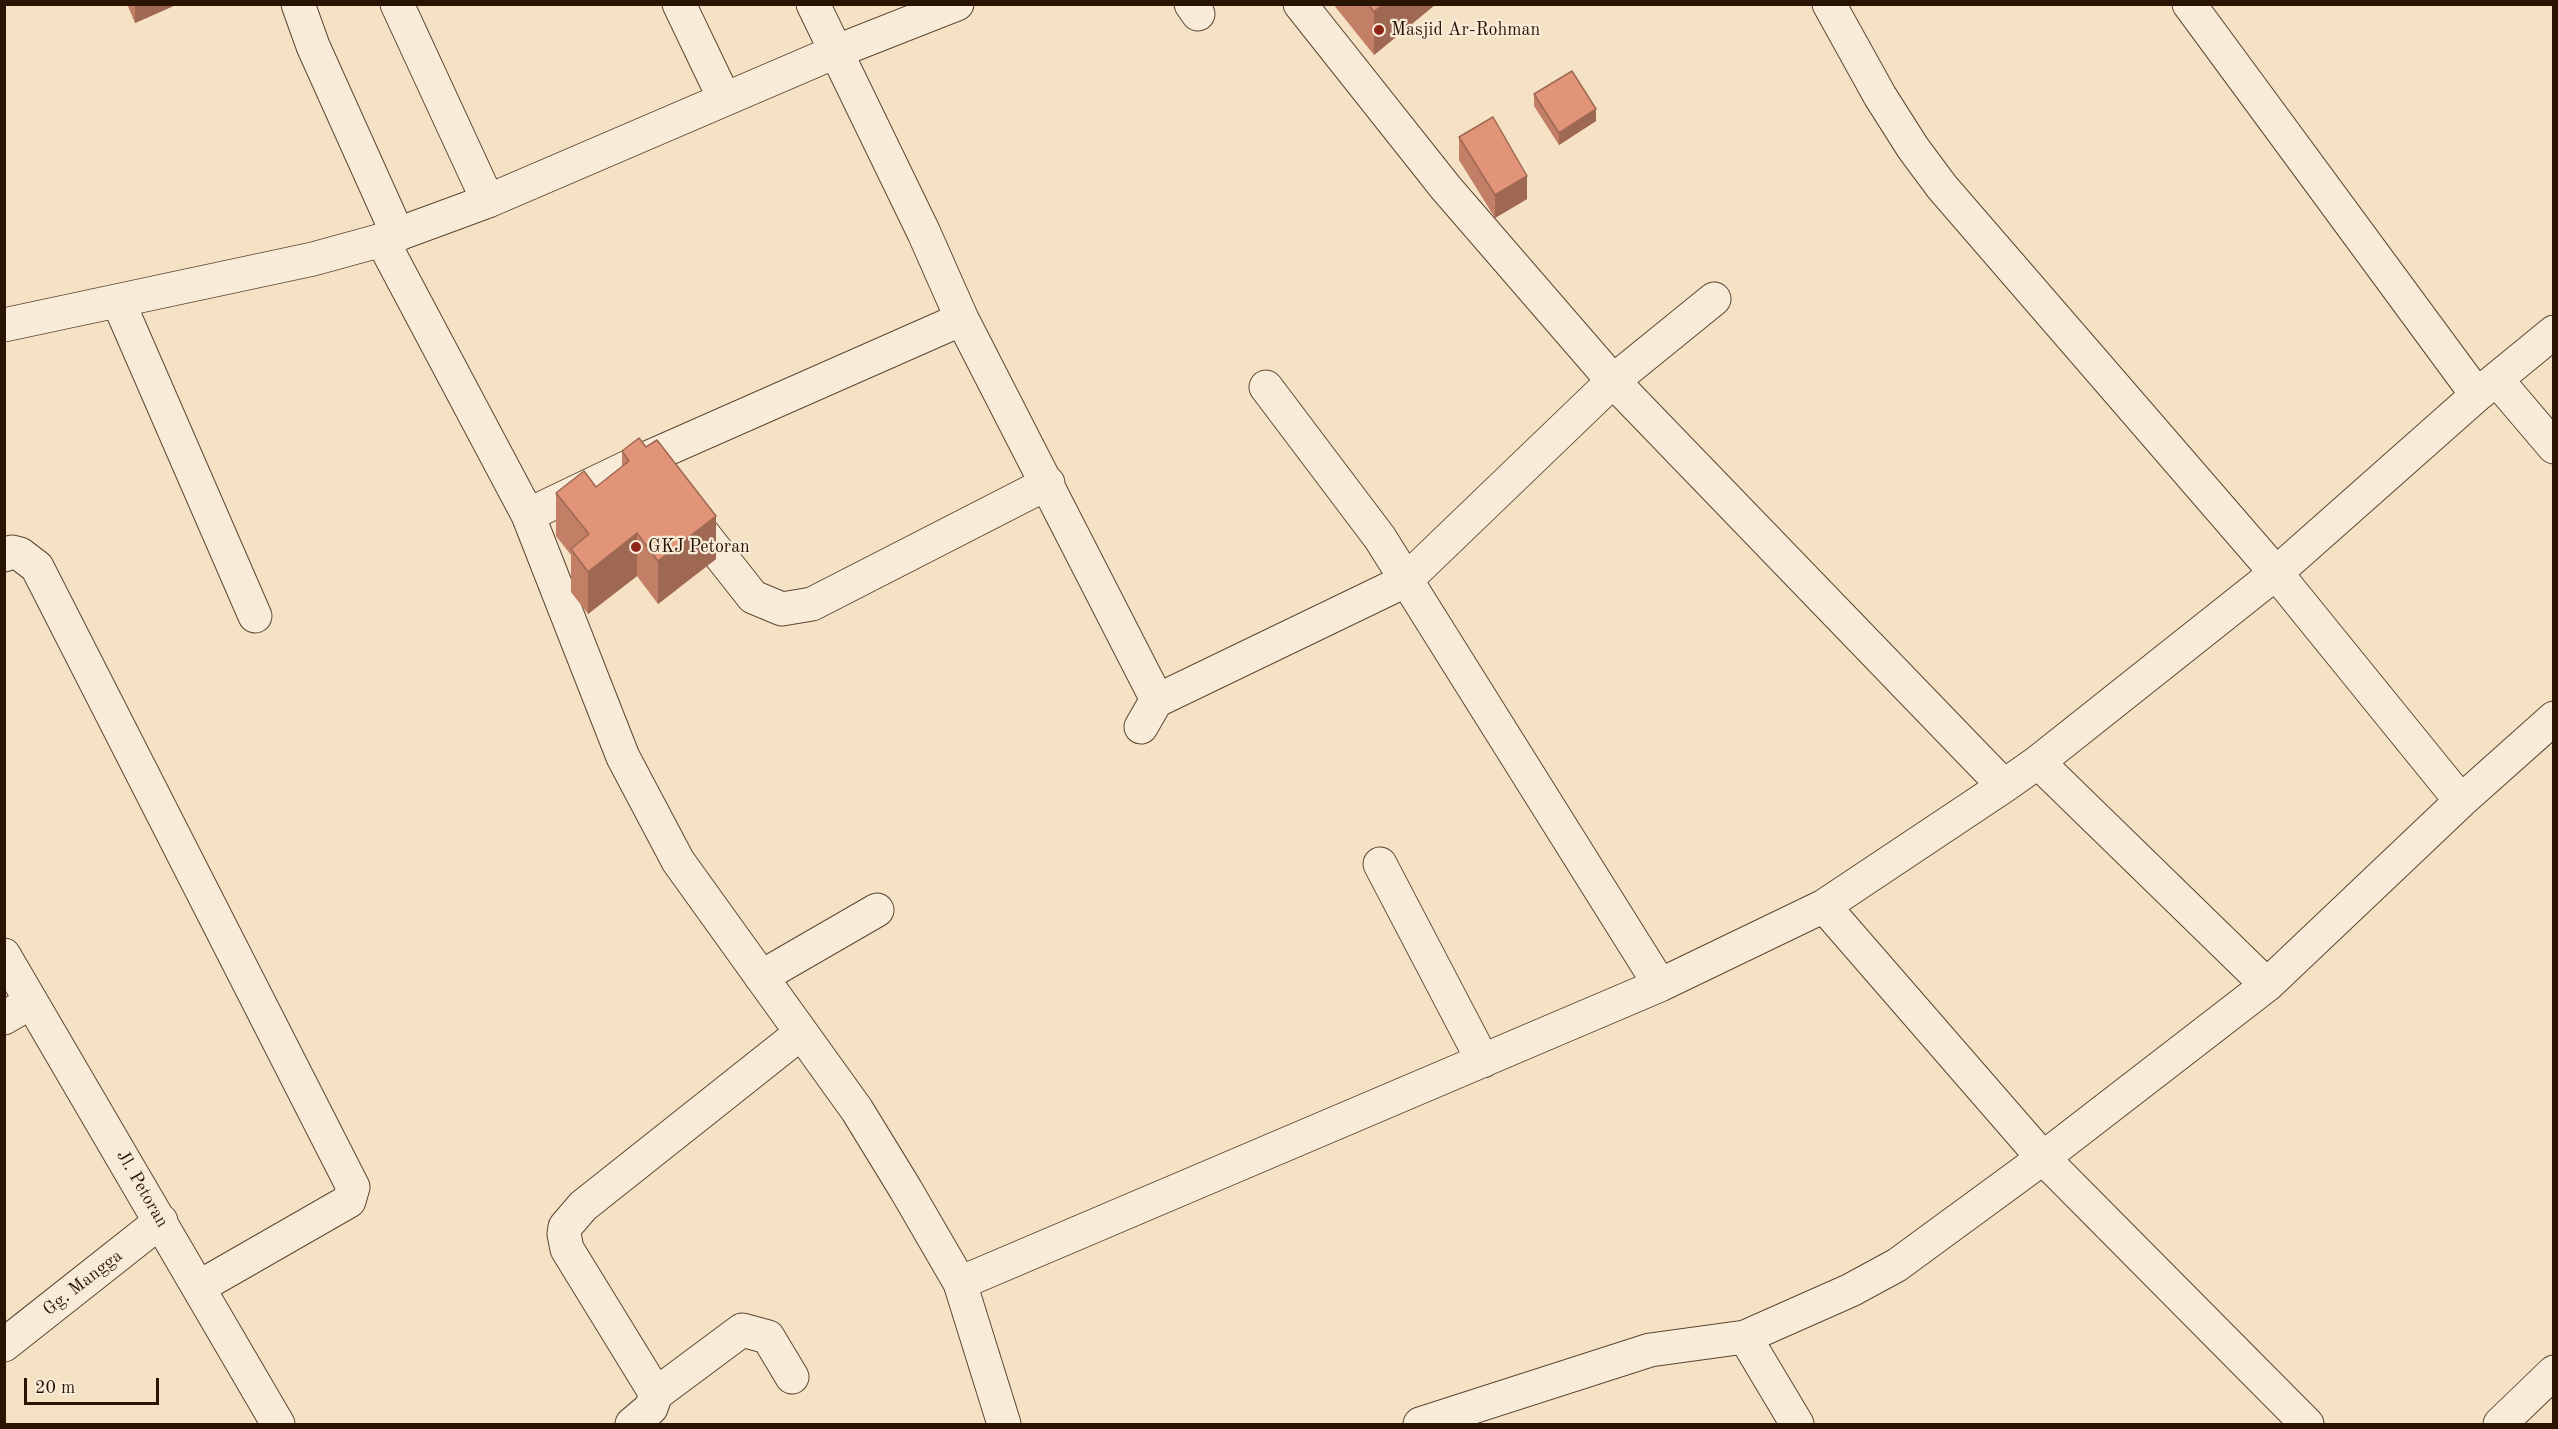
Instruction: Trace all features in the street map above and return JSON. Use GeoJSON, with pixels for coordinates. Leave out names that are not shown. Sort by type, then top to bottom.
{"type":"FeatureCollection","features":[{"type":"Feature","properties":{"kind":"street"},"geometry":{"type":"LineString","coordinates":[[298,4],[390,237],[528,515],[623,757],[678,861],[857,1110],[960,1284],[1004,1425]]}},
{"type":"Feature","properties":{"kind":"street"},"geometry":{"type":"LineString","coordinates":[[397,4],[488,201]]}},
{"type":"Feature","properties":{"kind":"street"},"geometry":{"type":"LineString","coordinates":[[679,4],[724,98]]}},
{"type":"Feature","properties":{"kind":"street"},"geometry":{"type":"LineString","coordinates":[[813,4],[924,232],[962,319],[1153,692],[1148,714],[1405,581],[1613,381],[1714,299]]}},
{"type":"Feature","properties":{"kind":"street"},"geometry":{"type":"LineString","coordinates":[[4,325],[313,259],[390,237],[488,201],[724,98],[957,4]]}},
{"type":"Feature","properties":{"kind":"street"},"geometry":{"type":"LineString","coordinates":[[1300,4],[1446,188],[1613,381],[2004,786]]}},
{"type":"Feature","properties":{"kind":"street"},"geometry":{"type":"LineString","coordinates":[[1829,4],[1912,148],[1942,187],[2276,573],[2461,801]]}},
{"type":"Feature","properties":{"kind":"street"},"geometry":{"type":"LineString","coordinates":[[2189,4],[2487,388],[2553,447]]}},
{"type":"Feature","properties":{"kind":"street"},"geometry":{"type":"LineString","coordinates":[[118,301],[255,616]]}},
{"type":"Feature","properties":{"kind":"street"},"geometry":{"type":"LineString","coordinates":[[528,515],[647,458],[962,319]]}},
{"type":"Feature","properties":{"kind":"street"},"geometry":{"type":"LineString","coordinates":[[960,1284],[1660,985],[1824,906],[2038,762],[2276,573],[2553,332]]}},
{"type":"Feature","properties":{"kind":"street"},"geometry":{"type":"LineString","coordinates":[[1266,387],[1380,538],[1660,985]]}},
{"type":"Feature","properties":{"kind":"street"},"geometry":{"type":"LineString","coordinates":[[647,458],[753,597],[782,609],[812,604],[1048,483]]}},
{"type":"Feature","properties":{"kind":"street"},"geometry":{"type":"LineString","coordinates":[[4,555],[12,552],[20,554],[37,567],[353,1187],[349,1201],[199,1287]]}},
{"type":"Feature","properties":{"kind":"street"},"geometry":{"type":"LineString","coordinates":[[1420,1425],[1650,1350],[1745,1337],[1851,1290],[1897,1265],[2043,1158],[2267,985],[2461,801],[2553,718]]}},
{"type":"Feature","properties":{"kind":"street"},"geometry":{"type":"LineString","coordinates":[[2038,762],[2267,985]]}},
{"type":"Feature","properties":{"kind":"street"},"geometry":{"type":"LineString","coordinates":[[1380,864],[1483,1061]]}},
{"type":"Feature","properties":{"kind":"street"},"geometry":{"type":"LineString","coordinates":[[1824,906],[2043,1158],[2307,1425]]}},
{"type":"Feature","properties":{"kind":"street"},"geometry":{"type":"LineString","coordinates":[[761,977],[877,910]]}},
{"type":"Feature","properties":{"kind":"street","name":"Jl. Petoran"},"geometry":{"type":"LineString","coordinates":[[4,955],[18,1010],[161,1221],[278,1425]]}},
{"type":"Feature","properties":{"kind":"street"},"geometry":{"type":"LineString","coordinates":[[656,1394],[567,1249],[565,1227],[583,1206],[801,1033]]}},
{"type":"Feature","properties":{"kind":"street","name":"Gg. Mangga"},"geometry":{"type":"LineString","coordinates":[[4,1345],[161,1221]]}},
{"type":"Feature","properties":{"kind":"street"},"geometry":{"type":"LineString","coordinates":[[632,1425],[651,1408],[656,1394],[742,1330],[768,1337],[792,1377]]}},
{"type":"Feature","properties":{"kind":"street"},"geometry":{"type":"LineString","coordinates":[[1745,1337],[1797,1425]]}},
{"type":"Feature","properties":{"kind":"street"},"geometry":{"type":"LineString","coordinates":[[2500,1425],[2553,1372]]}},
{"type":"Feature","properties":{"kind":"building"},"geometry":{"type":"Polygon","coordinates":[[[1368,4],[1383,4],[1374,12],[1368,4]]]}},
{"type":"Feature","properties":{"kind":"building"},"geometry":{"type":"Polygon","coordinates":[[[1572,71],[1596,109],[1559,133],[1534,94],[1572,71]]]}},
{"type":"Feature","properties":{"kind":"building"},"geometry":{"type":"Polygon","coordinates":[[[1493,117],[1527,176],[1495,195],[1459,137],[1493,117]]]}},
{"type":"Feature","properties":{"kind":"building"},"geometry":{"type":"Polygon","coordinates":[[[639,438],[646,447],[657,440],[716,516],[658,561],[637,533],[588,572],[571,549],[589,534],[556,493],[584,471],[596,487],[629,461],[622,451],[639,438]]]}},
{"type":"Feature","properties":{"kind":"place","name":"Masjid Ar-Rohman"},"geometry":{"type":"Point","coordinates":[1379,30]}},
{"type":"Feature","properties":{"kind":"place","name":"GKJ Petoran"},"geometry":{"type":"Point","coordinates":[636,547]}}]}
